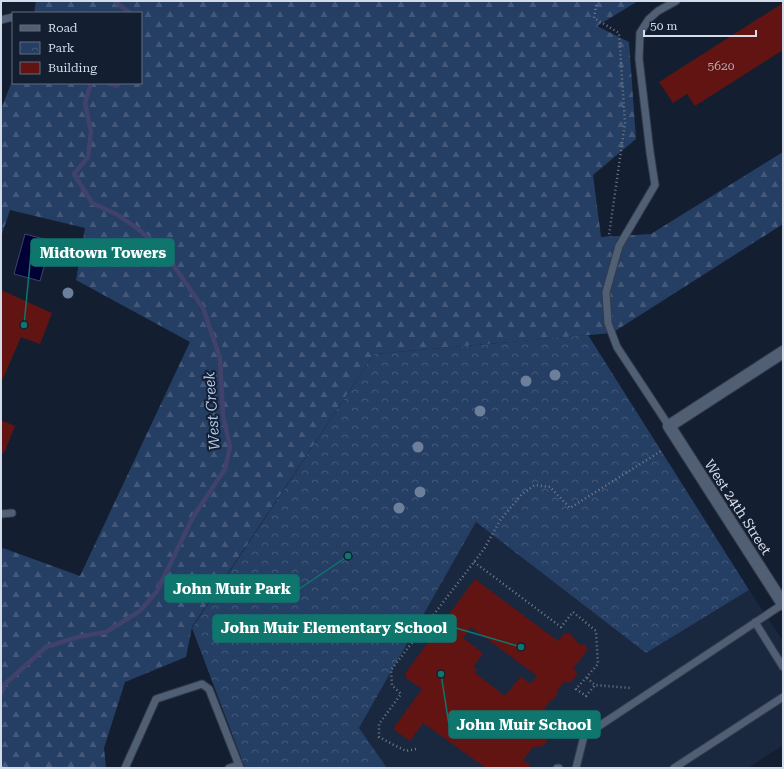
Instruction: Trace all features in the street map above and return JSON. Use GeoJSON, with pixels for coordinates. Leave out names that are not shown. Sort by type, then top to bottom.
{"type":"FeatureCollection","features":[{"type":"Feature","properties":{"kind":"street"},"geometry":{"type":"LineString","coordinates":[[668,426],[783,352]]}},
{"type":"Feature","properties":{"kind":"street","name":"West 24th Street"},"geometry":{"type":"LineString","coordinates":[[668,426],[783,604]]}},
{"type":"Feature","properties":{"kind":"lane"},"geometry":{"type":"LineString","coordinates":[[668,426],[617,348],[608,322],[606,292],[619,246],[655,185],[640,59],[640,33],[649,19],[658,11],[676,1]]}},
{"type":"Feature","properties":{"kind":"lane"},"geometry":{"type":"LineString","coordinates":[[1,20],[12,17]]}},
{"type":"Feature","properties":{"kind":"lane"},"geometry":{"type":"LineString","coordinates":[[1,514],[12,513]]}},
{"type":"Feature","properties":{"kind":"lane"},"geometry":{"type":"LineString","coordinates":[[576,768],[584,736],[783,604]]}},
{"type":"Feature","properties":{"kind":"lane"},"geometry":{"type":"LineString","coordinates":[[755,622],[783,667]]}},
{"type":"Feature","properties":{"kind":"lane"},"geometry":{"type":"LineString","coordinates":[[125,768],[156,699],[202,684],[209,689],[239,766],[229,768]]}},
{"type":"Feature","properties":{"kind":"lane"},"geometry":{"type":"LineString","coordinates":[[674,768],[783,697]]}},
{"type":"Feature","properties":{"kind":"path"},"geometry":{"type":"LineString","coordinates":[[597,1],[594,18],[619,33],[625,123],[609,235]]}},
{"type":"Feature","properties":{"kind":"path"},"geometry":{"type":"LineString","coordinates":[[416,749],[406,751],[379,736],[379,724],[401,694],[392,685],[391,670],[484,549],[501,519],[522,494],[535,485],[550,487],[570,508],[661,451]]}},
{"type":"Feature","properties":{"kind":"path"},"geometry":{"type":"LineString","coordinates":[[474,562],[561,627],[573,612],[596,631],[598,664],[576,689],[586,696],[595,684]]}},
{"type":"Feature","properties":{"kind":"path"},"geometry":{"type":"LineString","coordinates":[[586,678],[595,684],[630,688]]}},
{"type":"Feature","properties":{"kind":"shaded area"},"geometry":{"type":"Polygon","coordinates":[[[25,234],[51,241],[40,281],[14,274],[25,234]]]}},
{"type":"Feature","properties":{"kind":"shaded area"},"geometry":{"type":"Polygon","coordinates":[[[476,522],[646,653],[749,590],[783,641],[783,745],[748,768],[387,768],[359,728],[476,522]]]}},
{"type":"Feature","properties":{"kind":"green space"},"geometry":{"type":"Polygon","coordinates":[[[36,1],[638,1],[597,26],[629,42],[636,139],[593,175],[601,237],[651,234],[783,152],[783,224],[612,333],[374,354],[192,627],[186,657],[125,682],[104,748],[106,768],[1,768],[1,550],[3,548],[80,576],[190,342],[76,280],[85,228],[10,210],[1,237],[1,109],[12,82],[12,84],[142,84],[142,12],[34,12],[36,1]]]}},
{"type":"Feature","properties":{"kind":"green space"},"geometry":{"type":"Polygon","coordinates":[[[588,335],[749,590],[646,653],[476,522],[359,728],[387,768],[245,768],[192,628],[374,354],[588,335]]]}},
{"type":"Feature","properties":{"kind":"building"},"geometry":{"type":"Polygon","coordinates":[[[783,3],[783,50],[695,106],[687,94],[673,103],[659,82],[783,3]]]}},
{"type":"Feature","properties":{"kind":"building"},"geometry":{"type":"Polygon","coordinates":[[[1,290],[52,313],[40,344],[21,337],[1,383],[1,290]]]}},
{"type":"Feature","properties":{"kind":"building"},"geometry":{"type":"Polygon","coordinates":[[[1,420],[15,426],[4,453],[1,452],[1,420]]]}},
{"type":"Feature","properties":{"kind":"building"},"geometry":{"type":"Polygon","coordinates":[[[475,579],[558,641],[565,633],[569,633],[581,645],[584,644],[588,649],[573,669],[577,674],[571,682],[567,683],[565,681],[556,692],[558,694],[544,708],[555,717],[550,724],[552,734],[543,746],[533,747],[523,760],[530,764],[528,768],[486,768],[423,723],[410,741],[393,729],[422,689],[406,678],[406,672],[475,579]],[[471,627],[463,638],[483,653],[473,667],[477,669],[475,673],[505,696],[521,676],[530,684],[537,676],[471,627]]]}},
{"type":"Feature","properties":{"kind":"waterway","name":"West Creek"},"geometry":{"type":"LineString","coordinates":[[114,1],[129,12]]}},
{"type":"Feature","properties":{"kind":"waterway","name":"West Creek"},"geometry":{"type":"LineString","coordinates":[[1,693],[5,684],[46,647],[78,637],[106,632],[140,611],[157,591],[193,517],[225,469],[230,447],[223,415],[220,358],[203,308],[165,253],[137,228],[116,214],[92,203],[74,174],[88,157],[91,132],[85,103],[91,84]]}},
{"type":"Feature","properties":{"kind":"waterway","name":"West Creek"},"geometry":{"type":"LineString","coordinates":[[111,84],[117,86],[118,84]]}},
{"type":"Feature","properties":{"kind":"place","name":"Midtown Towers"},"geometry":{"type":"Point","coordinates":[24,325]}},
{"type":"Feature","properties":{"kind":"place","name":"John Muir Park"},"geometry":{"type":"Point","coordinates":[348,556]}},
{"type":"Feature","properties":{"kind":"place","name":"John Muir Elementary School"},"geometry":{"type":"Point","coordinates":[521,647]}},
{"type":"Feature","properties":{"kind":"place","name":"John Muir School"},"geometry":{"type":"Point","coordinates":[441,674]}}]}
